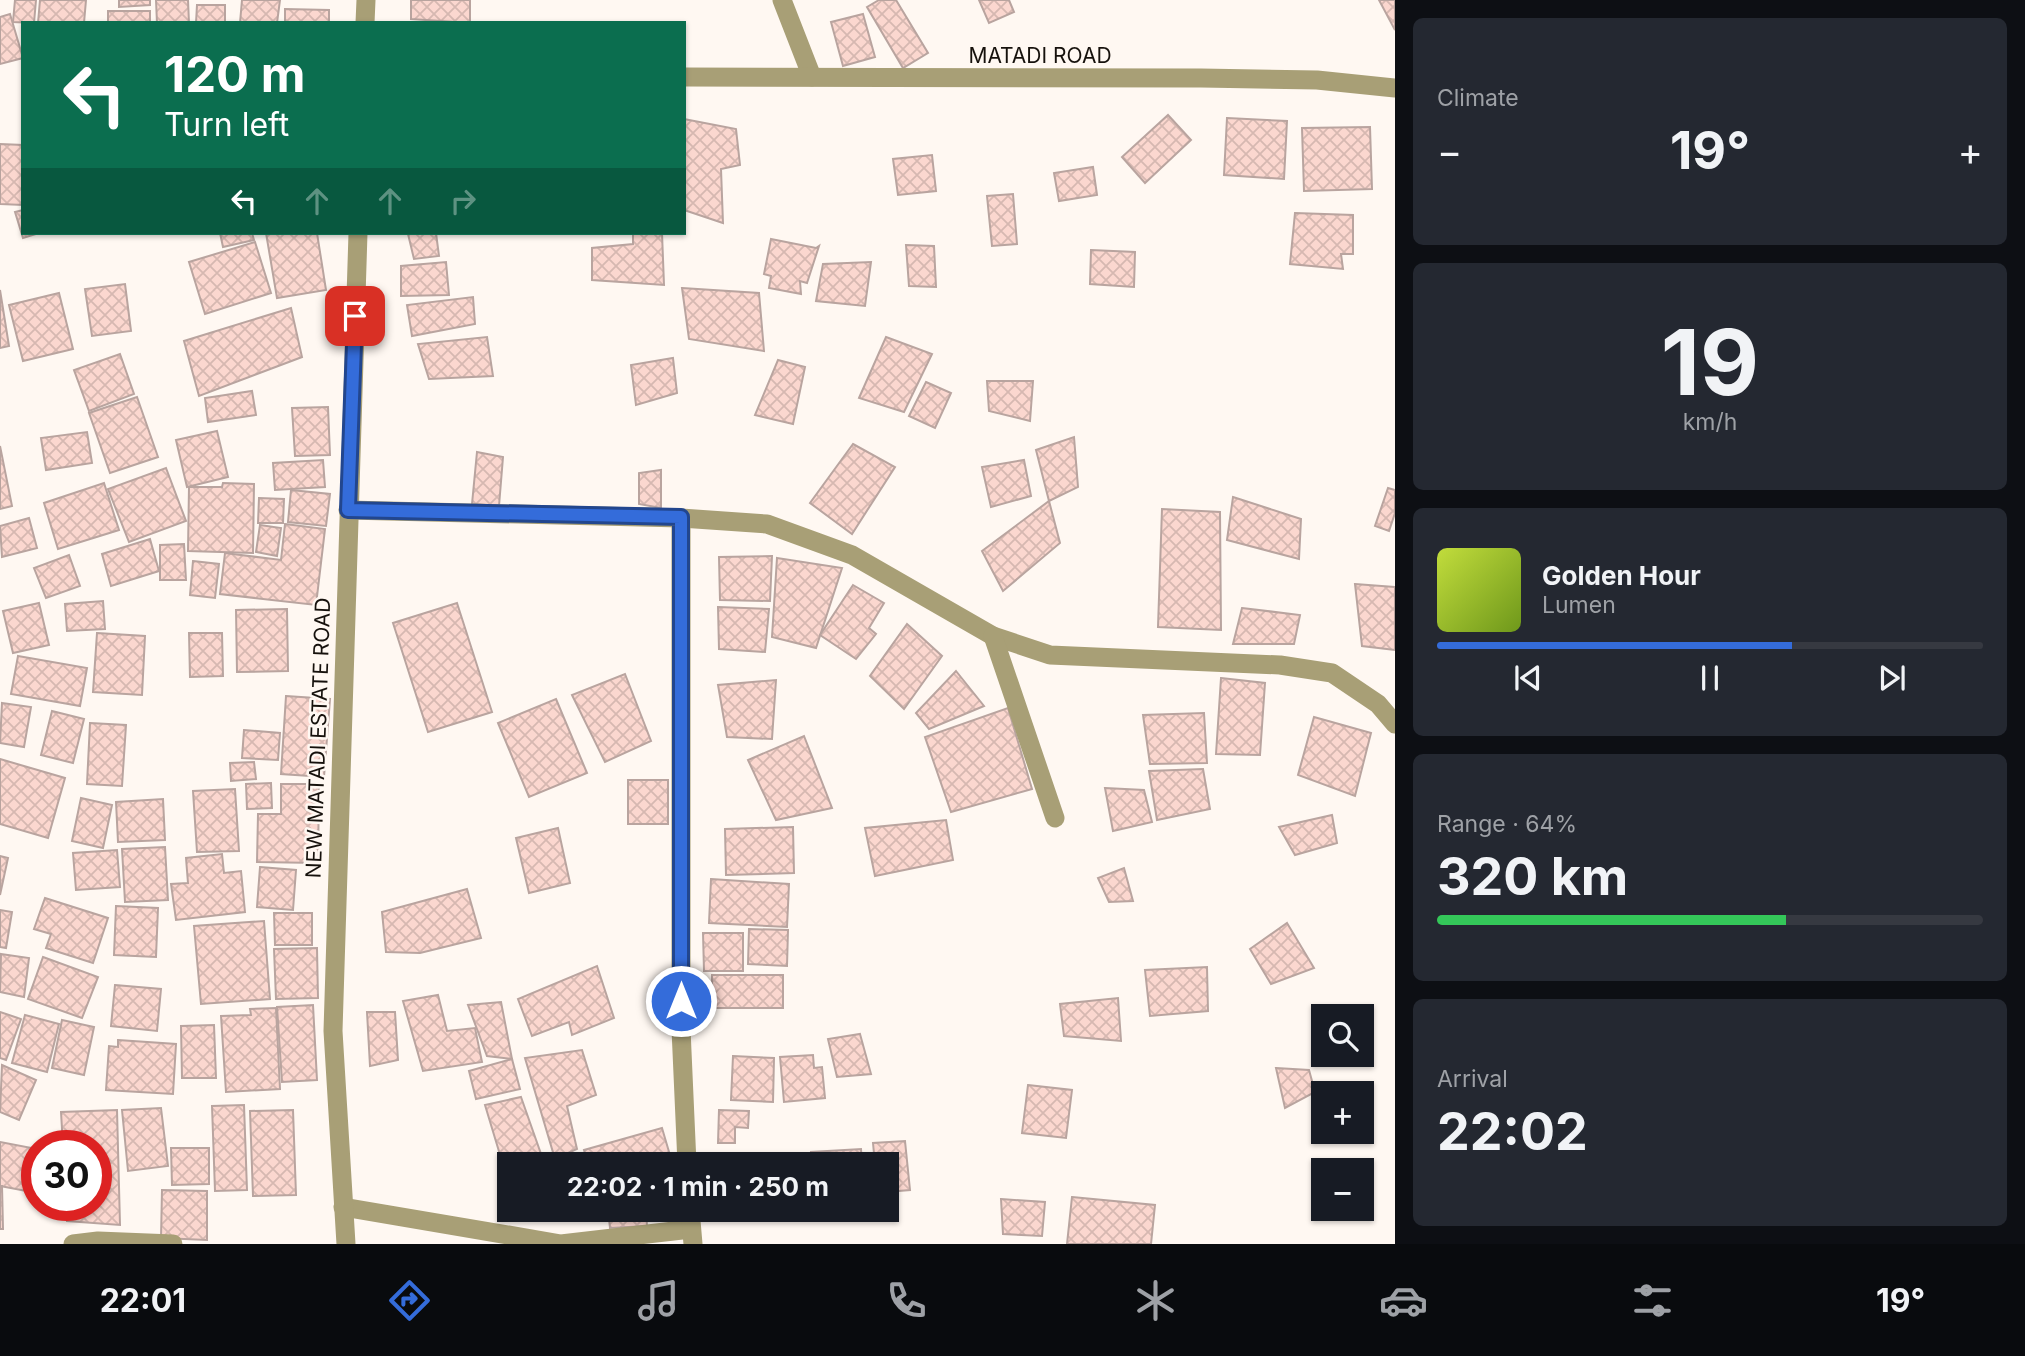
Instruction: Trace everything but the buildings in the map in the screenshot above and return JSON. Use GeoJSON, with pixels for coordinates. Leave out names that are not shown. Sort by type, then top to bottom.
{"type":"FeatureCollection","features":[{"type":"Feature","properties":{"kind":"street"},"geometry":{"type":"LineString","coordinates":[[365,21],[366,0]]}},
{"type":"Feature","properties":{"kind":"street"},"geometry":{"type":"LineString","coordinates":[[782,0],[812,77]]}},
{"type":"Feature","properties":{"kind":"street","name":"MATADI ROAD"},"geometry":{"type":"LineString","coordinates":[[686,77],[1201,78],[1317,80],[1395,88]]}},
{"type":"Feature","properties":{"kind":"street","name":"NEW MATADI ESTATE ROAD"},"geometry":{"type":"LineString","coordinates":[[346,1244],[333,1031],[358,235]]}},
{"type":"Feature","properties":{"kind":"street"},"geometry":{"type":"LineString","coordinates":[[348,510],[681,517],[766,524],[852,555],[993,636],[1050,655],[1280,666],[1332,673],[1378,704],[1395,724]]}},
{"type":"Feature","properties":{"kind":"street"},"geometry":{"type":"LineString","coordinates":[[681,517],[681,1029],[686,1152]]}},
{"type":"Feature","properties":{"kind":"street"},"geometry":{"type":"LineString","coordinates":[[993,636],[1055,818]]}},
{"type":"Feature","properties":{"kind":"street"},"geometry":{"type":"LineString","coordinates":[[344,1208],[561,1244],[692,1237]]}},
{"type":"Feature","properties":{"kind":"street"},"geometry":{"type":"LineString","coordinates":[[73,1244],[98,1241],[173,1244]]}},
{"type":"Feature","properties":{"kind":"route"},"geometry":{"type":"LineString","coordinates":[[355,316],[348,510],[681,517],[681,1001]]}}]}
